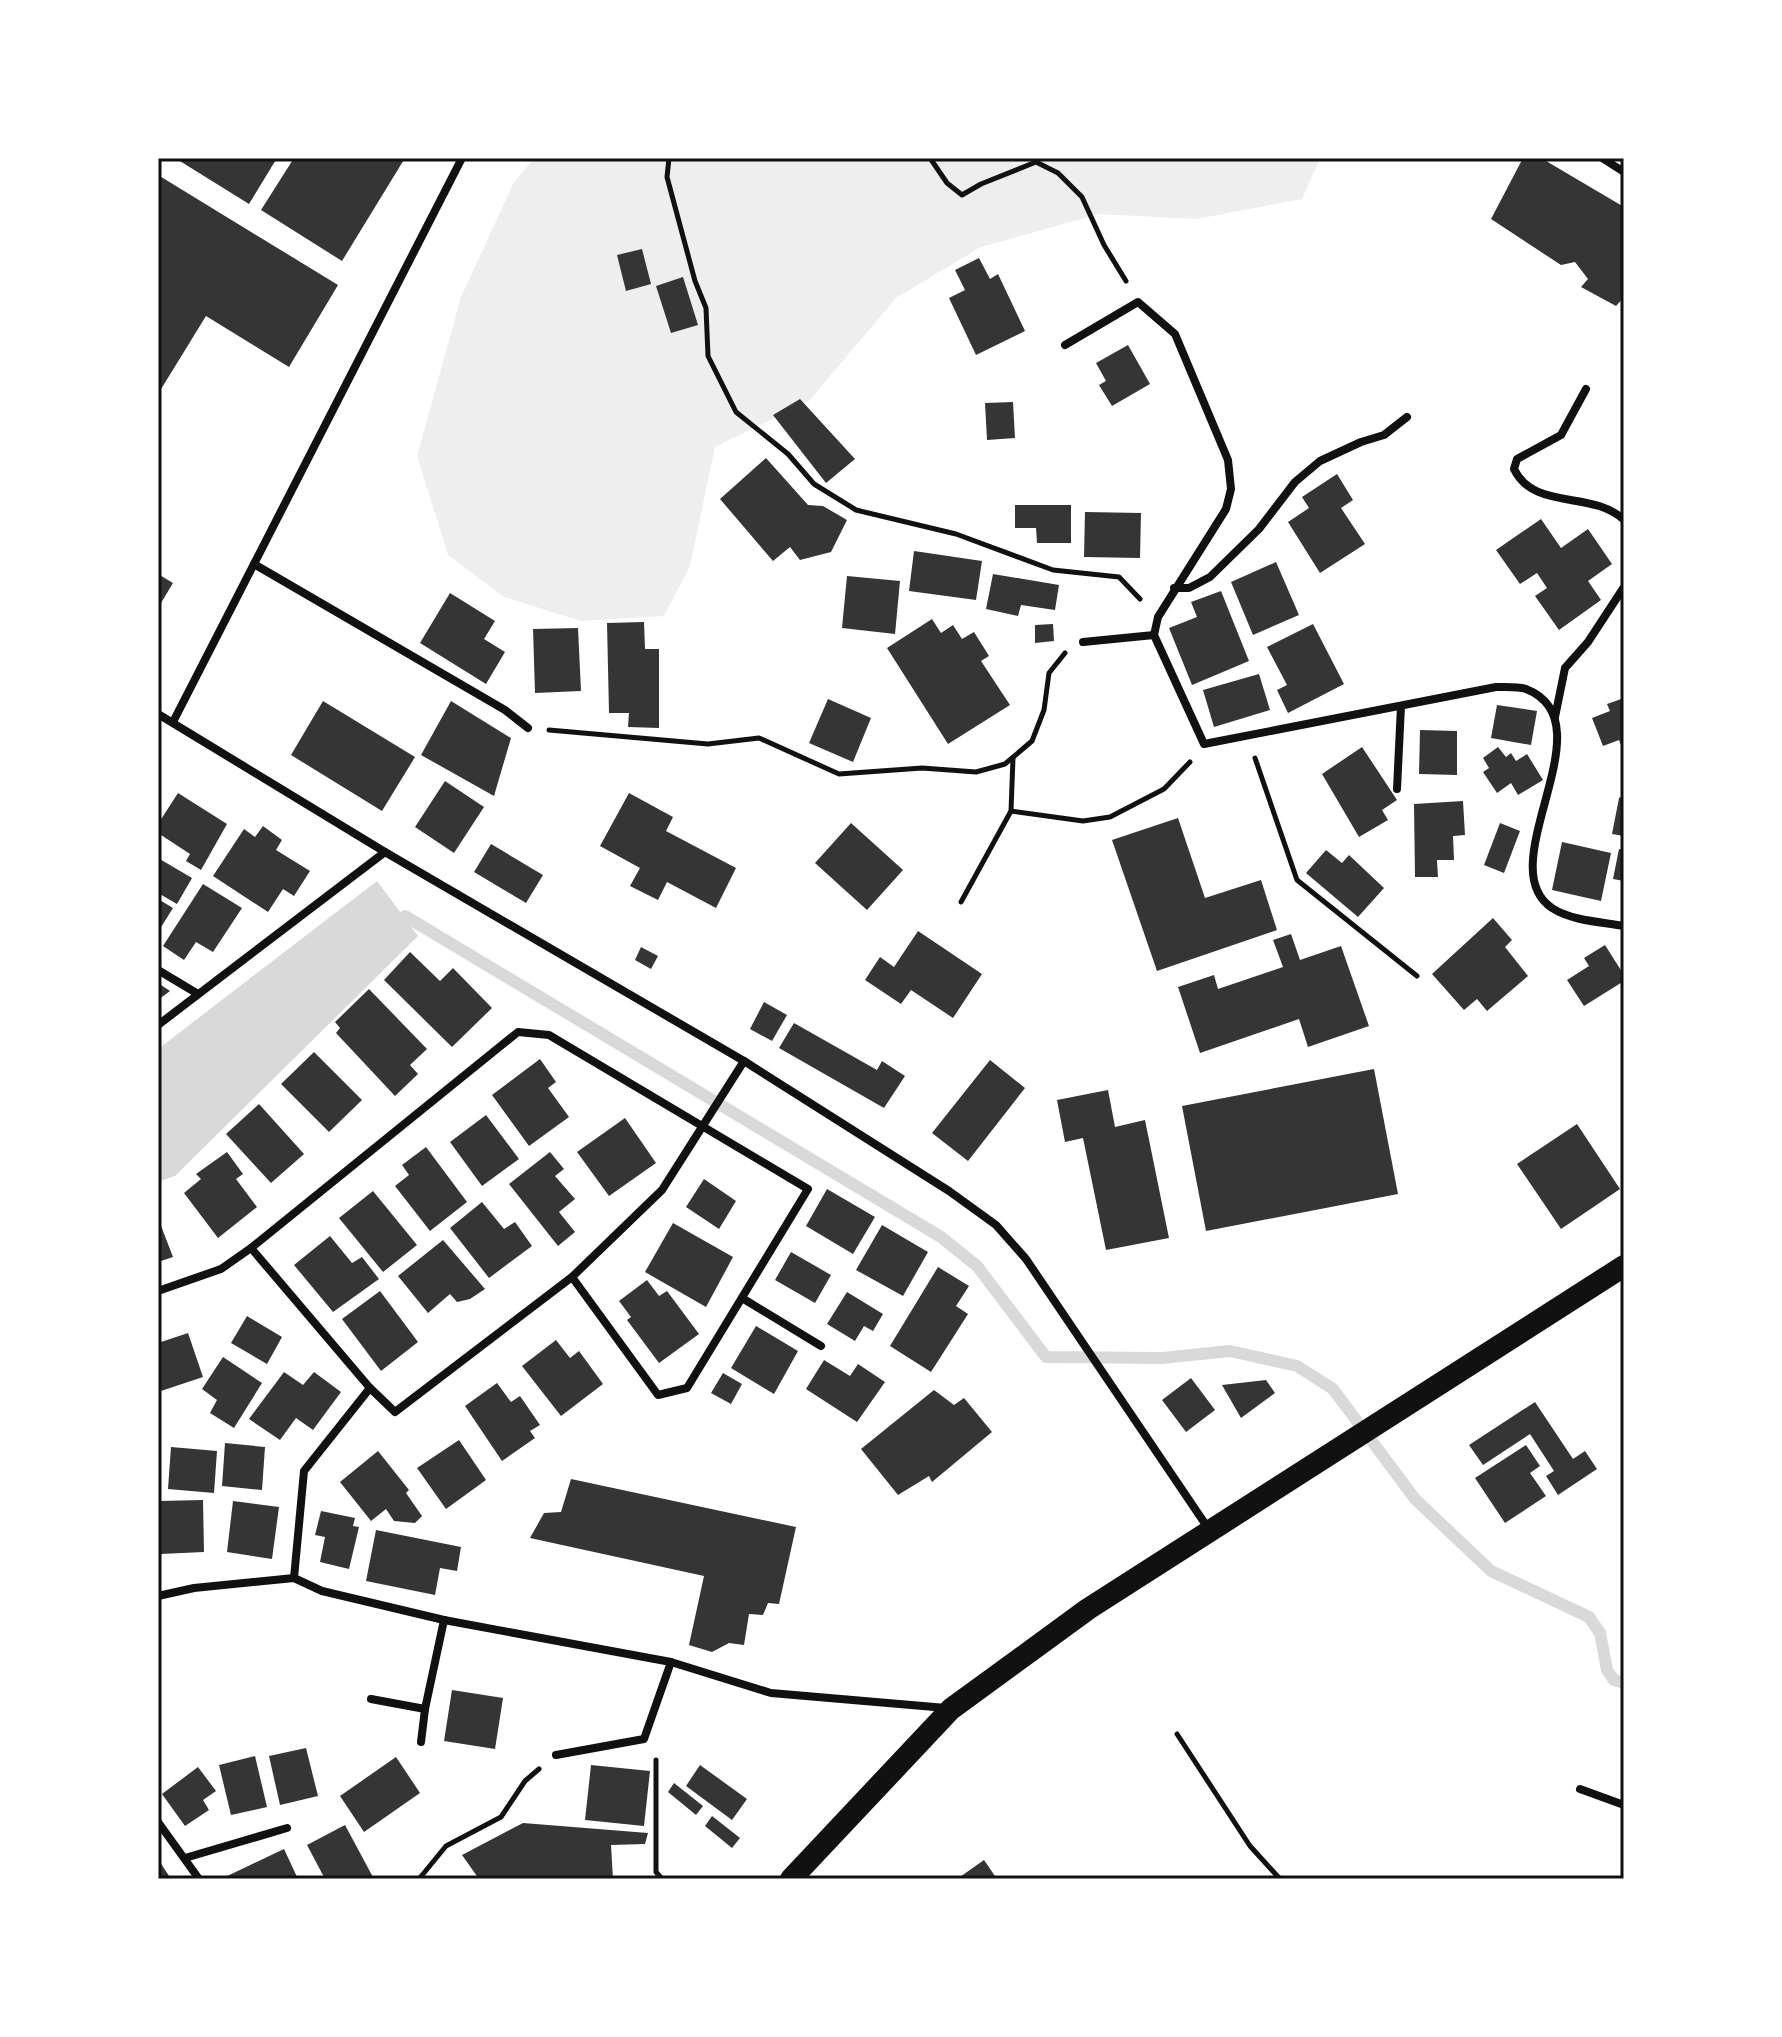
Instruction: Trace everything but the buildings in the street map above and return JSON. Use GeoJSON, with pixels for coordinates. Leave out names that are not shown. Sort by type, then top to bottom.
{"type":"FeatureCollection","features":[{"type":"Feature","properties":{"kind":"highway"},"geometry":{"type":"LineString","coordinates":[[791,1879],[808,1869],[951,1709],[1088,1609],[1624,1266]]}},
{"type":"Feature","properties":{"kind":"street"},"geometry":{"type":"LineString","coordinates":[[173,722],[462,158]]}},
{"type":"Feature","properties":{"kind":"street"},"geometry":{"type":"LineString","coordinates":[[1602,158],[1624,172]]}},
{"type":"Feature","properties":{"kind":"street"},"geometry":{"type":"LineString","coordinates":[[1065,345],[1138,302],[1175,334],[1228,460],[1231,489],[1226,509],[1174,588],[1158,617],[1154,635],[1204,744],[1496,687],[1525,688],[1542,699],[1555,717]]}},
{"type":"Feature","properties":{"kind":"street"},"geometry":{"type":"LineString","coordinates":[[1586,389],[1561,435],[1517,459],[1514,469],[1519,481],[1539,494],[1620,510],[1624,520]]}},
{"type":"Feature","properties":{"kind":"street"},"geometry":{"type":"LineString","coordinates":[[1174,588],[1189,588],[1210,577],[1259,529],[1295,482],[1320,461],[1384,435],[1407,417]]}},
{"type":"Feature","properties":{"kind":"street"},"geometry":{"type":"LineString","coordinates":[[254,564],[505,710],[528,728]]}},
{"type":"Feature","properties":{"kind":"street"},"geometry":{"type":"LineString","coordinates":[[1624,587],[1588,642],[1565,668],[1555,717],[1558,741],[1532,872],[1543,900],[1553,909],[1624,926]]}},
{"type":"Feature","properties":{"kind":"street"},"geometry":{"type":"LineString","coordinates":[[1083,642],[1154,635]]}},
{"type":"Feature","properties":{"kind":"street"},"geometry":{"type":"LineString","coordinates":[[1397,789],[1401,706]]}},
{"type":"Feature","properties":{"kind":"street"},"geometry":{"type":"LineString","coordinates":[[158,714],[385,852],[744,1061],[949,1191],[996,1225],[1026,1259],[1210,1532]]}},
{"type":"Feature","properties":{"kind":"street"},"geometry":{"type":"LineString","coordinates":[[158,1025],[385,852]]}},
{"type":"Feature","properties":{"kind":"street"},"geometry":{"type":"LineString","coordinates":[[158,970],[198,994]]}},
{"type":"Feature","properties":{"kind":"street"},"geometry":{"type":"LineString","coordinates":[[158,1291],[221,1269],[251,1248],[518,1032],[549,1035],[808,1189],[687,1388],[658,1395],[572,1277]]}},
{"type":"Feature","properties":{"kind":"street"},"geometry":{"type":"LineString","coordinates":[[251,1248],[370,1388],[395,1412],[572,1277],[662,1190],[744,1061]]}},
{"type":"Feature","properties":{"kind":"street"},"geometry":{"type":"LineString","coordinates":[[742,1298],[821,1346]]}},
{"type":"Feature","properties":{"kind":"street"},"geometry":{"type":"LineString","coordinates":[[294,1578],[304,1471],[370,1388]]}},
{"type":"Feature","properties":{"kind":"street"},"geometry":{"type":"LineString","coordinates":[[158,1596],[194,1588],[294,1578],[322,1591],[444,1620],[671,1662],[771,1693],[951,1709]]}},
{"type":"Feature","properties":{"kind":"street"},"geometry":{"type":"LineString","coordinates":[[421,1742],[444,1620]]}},
{"type":"Feature","properties":{"kind":"street"},"geometry":{"type":"LineString","coordinates":[[556,1755],[644,1739],[671,1662]]}},
{"type":"Feature","properties":{"kind":"street"},"geometry":{"type":"LineString","coordinates":[[371,1699],[425,1709]]}},
{"type":"Feature","properties":{"kind":"street"},"geometry":{"type":"LineString","coordinates":[[1580,1789],[1624,1805]]}},
{"type":"Feature","properties":{"kind":"street"},"geometry":{"type":"LineString","coordinates":[[158,1822],[199,1879]]}},
{"type":"Feature","properties":{"kind":"street"},"geometry":{"type":"LineString","coordinates":[[185,1858],[287,1828]]}},
{"type":"Feature","properties":{"kind":"path"},"geometry":{"type":"LineString","coordinates":[[669,158],[667,177],[695,281],[706,308],[708,356],[736,412],[788,454],[814,484],[856,510],[956,534],[1053,570],[1119,577],[1158,617]]}},
{"type":"Feature","properties":{"kind":"path"},"geometry":{"type":"LineString","coordinates":[[930,158],[947,183],[962,195],[1036,162],[1058,173],[1082,197],[1104,245],[1138,302]]}},
{"type":"Feature","properties":{"kind":"path"},"geometry":{"type":"LineString","coordinates":[[528,728],[708,744],[759,738],[839,774],[922,768],[976,772],[1005,764],[1032,741],[1044,710],[1049,673],[1063,655],[1083,642]]}},
{"type":"Feature","properties":{"kind":"path"},"geometry":{"type":"LineString","coordinates":[[1247,736],[1297,880],[1417,976]]}},
{"type":"Feature","properties":{"kind":"path"},"geometry":{"type":"LineString","coordinates":[[1011,811],[1083,821],[1110,817],[1164,789],[1179,776],[1204,744]]}},
{"type":"Feature","properties":{"kind":"path"},"geometry":{"type":"LineString","coordinates":[[961,902],[1011,811],[1013,757]]}},
{"type":"Feature","properties":{"kind":"path"},"geometry":{"type":"LineString","coordinates":[[1177,1734],[1250,1846],[1280,1879]]}},
{"type":"Feature","properties":{"kind":"path"},"geometry":{"type":"LineString","coordinates":[[644,1739],[656,1759],[656,1872],[662,1879]]}},
{"type":"Feature","properties":{"kind":"path"},"geometry":{"type":"LineString","coordinates":[[419,1879],[446,1846],[501,1817],[525,1781],[556,1755]]}},
{"type":"Feature","properties":{"kind":"shaded area"},"geometry":{"type":"Polygon","coordinates":[[[534,158],[1320,158],[1302,199],[1196,219],[1099,214],[981,247],[896,298],[809,401],[715,447],[690,566],[664,616],[581,621],[504,597],[448,555],[417,456],[461,297],[514,182],[534,158]]]}},
{"type":"Feature","properties":{"kind":"shaded area"},"geometry":{"type":"Polygon","coordinates":[[[377,881],[418,936],[175,1176],[158,1182],[158,1049],[377,881]]]}},
{"type":"Feature","properties":{"kind":"waterway"},"geometry":{"type":"LineString","coordinates":[[405,916],[941,1237],[977,1266],[1046,1357],[1162,1358],[1230,1351],[1297,1366],[1333,1389],[1415,1499],[1491,1571],[1589,1617],[1600,1633],[1607,1670],[1614,1680],[1624,1683]]}}]}
